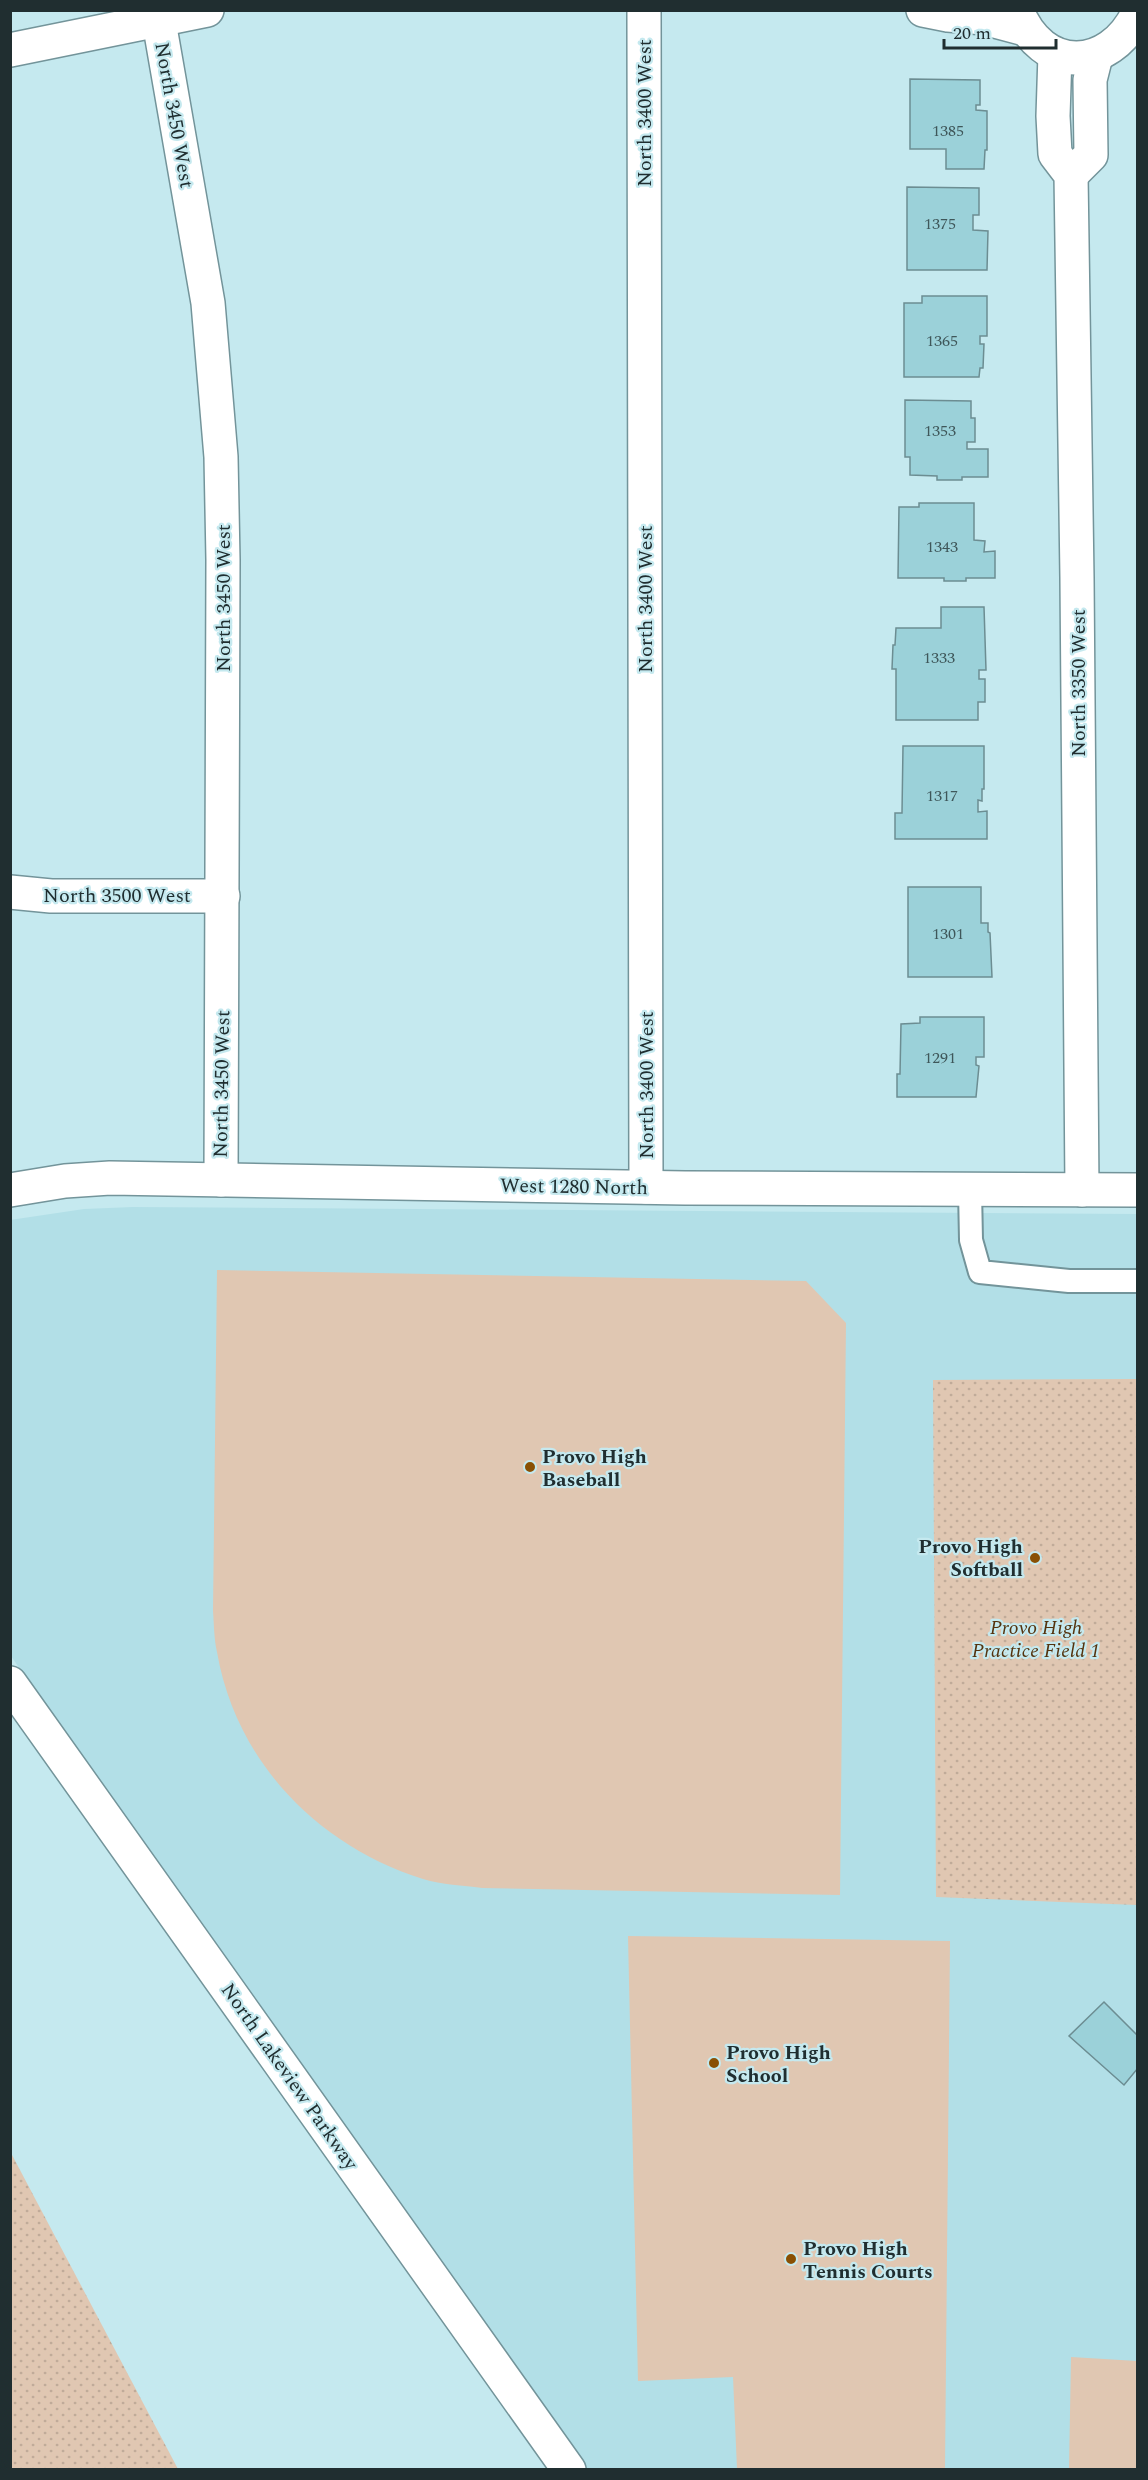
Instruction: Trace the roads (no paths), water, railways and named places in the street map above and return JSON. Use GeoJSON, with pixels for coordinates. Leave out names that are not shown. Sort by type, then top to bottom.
{"type":"FeatureCollection","features":[{"type":"Feature","properties":{"kind":"street"},"geometry":{"type":"LineString","coordinates":[[10,50],[158,16],[207,10]]}},
{"type":"Feature","properties":{"kind":"street","name":"North 3400 West"},"geometry":{"type":"LineString","coordinates":[[644,10],[646,1187]]}},
{"type":"Feature","properties":{"kind":"street"},"geometry":{"type":"LineString","coordinates":[[923,10],[948,15],[1021,20],[1038,44],[1055,54],[1076,58],[1096,56],[1114,46],[1134,25]]}},
{"type":"Feature","properties":{"kind":"street","name":"North 3450 West"},"geometry":{"type":"LineString","coordinates":[[158,16],[208,303],[216,380],[223,560],[220,1180]]}},
{"type":"Feature","properties":{"kind":"street"},"geometry":{"type":"LineString","coordinates":[[1055,54],[1053,116],[1055,154],[1071,175],[1090,155],[1090,80],[1096,56]]}},
{"type":"Feature","properties":{"kind":"street","name":"North 3350 West"},"geometry":{"type":"LineString","coordinates":[[1071,175],[1082,1191]]}},
{"type":"Feature","properties":{"kind":"street","name":"North 3500 West"},"geometry":{"type":"LineString","coordinates":[[10,892],[51,896],[223,896]]}},
{"type":"Feature","properties":{"kind":"street","name":"West 1280 North"},"geometry":{"type":"LineString","coordinates":[[10,1190],[65,1181],[110,1178],[646,1187],[1137,1190]]}},
{"type":"Feature","properties":{"kind":"street","name":"North Lakeview Parkway"},"geometry":{"type":"LineString","coordinates":[[10,1683],[569,2469]]}},
{"type":"Feature","properties":{"kind":"lane"},"geometry":{"type":"LineString","coordinates":[[970,1190],[970,1240],[981,1272],[1069,1281],[1137,1281]]}},
{"type":"Feature","properties":{"kind":"place","name":"Provo High Baseball"},"geometry":{"type":"Point","coordinates":[530,1467]}},
{"type":"Feature","properties":{"kind":"place","name":"Provo High Softball"},"geometry":{"type":"Point","coordinates":[1035,1558]}},
{"type":"Feature","properties":{"kind":"place","name":"Provo High School"},"geometry":{"type":"Point","coordinates":[714,2063]}},
{"type":"Feature","properties":{"kind":"place","name":"Provo High Tennis Courts"},"geometry":{"type":"Point","coordinates":[791,2259]}},
{"type":"Feature","properties":{"kind":"park label","name":"Provo High Practice Field 1"},"geometry":{"type":"Point","coordinates":[1036,1638]}}]}
